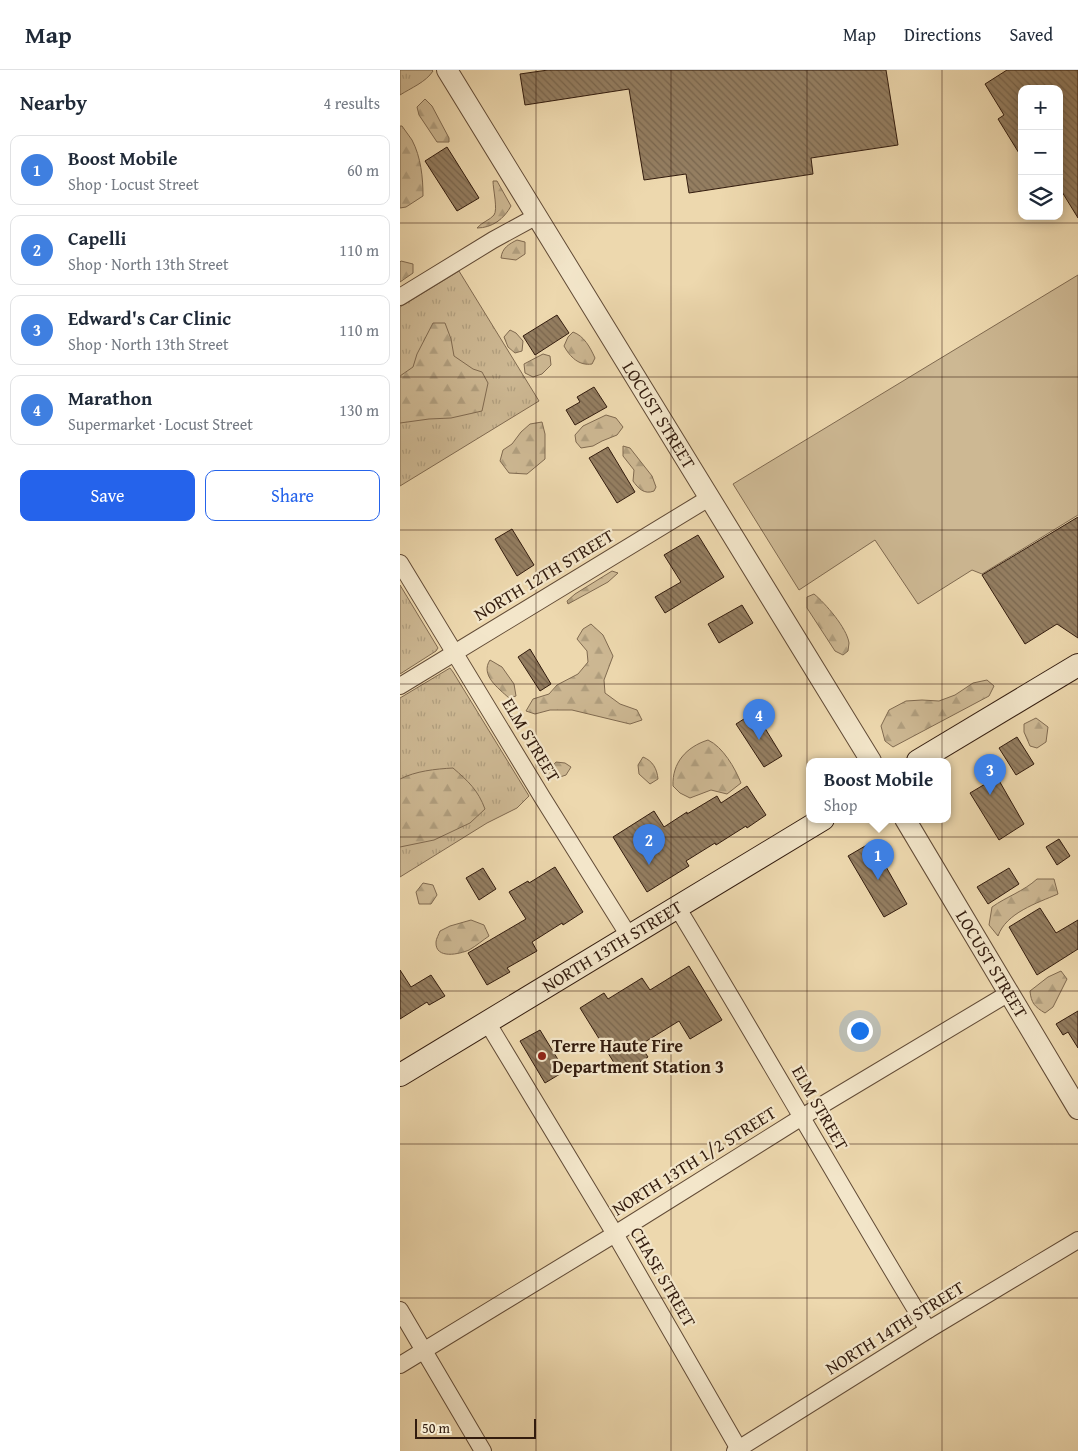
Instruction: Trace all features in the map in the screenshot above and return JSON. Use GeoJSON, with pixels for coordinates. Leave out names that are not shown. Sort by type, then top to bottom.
{"type":"FeatureCollection","features":[{"type":"Feature","properties":{"kind":"main road"},"geometry":{"type":"LineString","coordinates":[[923,758],[1078,665]]}},
{"type":"Feature","properties":{"kind":"main road","name":"NORTH 13TH STREET"},"geometry":{"type":"LineString","coordinates":[[400,1075],[816,823]]}},
{"type":"Feature","properties":{"kind":"street","name":"LOCUST STREET"},"geometry":{"type":"LineString","coordinates":[[447,70],[869,758]]}},
{"type":"Feature","properties":{"kind":"street"},"geometry":{"type":"LineString","coordinates":[[400,297],[493,240],[537,216]]}},
{"type":"Feature","properties":{"kind":"street","name":"NORTH 12TH STREET"},"geometry":{"type":"LineString","coordinates":[[400,686],[709,498]]}},
{"type":"Feature","properties":{"kind":"street","name":"ELM STREET"},"geometry":{"type":"LineString","coordinates":[[400,563],[629,936]]}},
{"type":"Feature","properties":{"kind":"street","name":"LOCUST STREET"},"geometry":{"type":"LineString","coordinates":[[907,823],[1078,1109]]}},
{"type":"Feature","properties":{"kind":"street","name":"ELM STREET"},"geometry":{"type":"LineString","coordinates":[[677,907],[928,1330]]}},
{"type":"Feature","properties":{"kind":"street","name":"NORTH 13TH 1/2 STREET"},"geometry":{"type":"LineString","coordinates":[[400,1365],[802,1117],[1009,993]]}},
{"type":"Feature","properties":{"kind":"street","name":"CHASE STREET"},"geometry":{"type":"LineString","coordinates":[[487,1022],[615,1234],[738,1450]]}},
{"type":"Feature","properties":{"kind":"street","name":"NORTH 14TH STREET"},"geometry":{"type":"LineString","coordinates":[[738,1450],[928,1330],[1078,1240]]}},
{"type":"Feature","properties":{"kind":"street"},"geometry":{"type":"LineString","coordinates":[[400,1310],[484,1451]]}},
{"type":"Feature","properties":{"kind":"green space"},"geometry":{"type":"Polygon","coordinates":[[[400,70],[433,71],[422,82],[400,95],[400,70]]]}},
{"type":"Feature","properties":{"kind":"green space"},"geometry":{"type":"Polygon","coordinates":[[[425,99],[432,106],[449,138],[449,142],[437,142],[419,115],[417,107],[425,99]]]}},
{"type":"Feature","properties":{"kind":"green space"},"geometry":{"type":"Polygon","coordinates":[[[400,126],[411,138],[418,153],[423,196],[406,207],[400,208],[400,126]]]}},
{"type":"Feature","properties":{"kind":"green space"},"geometry":{"type":"Polygon","coordinates":[[[493,181],[497,181],[511,206],[497,222],[477,228],[494,215],[493,181]]]}},
{"type":"Feature","properties":{"kind":"green space"},"geometry":{"type":"Polygon","coordinates":[[[517,240],[525,242],[525,254],[516,260],[501,258],[504,249],[517,240]]]}},
{"type":"Feature","properties":{"kind":"green space"},"geometry":{"type":"Polygon","coordinates":[[[400,262],[413,264],[413,273],[400,282],[400,262]]]}},
{"type":"Feature","properties":{"kind":"green space"},"geometry":{"type":"Polygon","coordinates":[[[459,271],[539,401],[400,486],[400,307],[459,271]]]}},
{"type":"Feature","properties":{"kind":"green space"},"geometry":{"type":"Polygon","coordinates":[[[1078,275],[1078,515],[982,574],[972,570],[918,604],[875,540],[799,590],[733,484],[1078,275]]]}},
{"type":"Feature","properties":{"kind":"green space"},"geometry":{"type":"Polygon","coordinates":[[[433,323],[445,323],[451,339],[454,356],[473,369],[482,372],[488,383],[482,411],[451,418],[400,423],[400,376],[413,367],[417,354],[433,323]]]}},
{"type":"Feature","properties":{"kind":"green space"},"geometry":{"type":"Polygon","coordinates":[[[510,330],[516,333],[523,341],[522,351],[515,353],[508,347],[504,337],[510,330]]]}},
{"type":"Feature","properties":{"kind":"green space"},"geometry":{"type":"Polygon","coordinates":[[[573,332],[580,336],[589,346],[595,358],[592,364],[583,364],[575,360],[564,346],[568,337],[573,332]]]}},
{"type":"Feature","properties":{"kind":"green space"},"geometry":{"type":"Polygon","coordinates":[[[543,354],[550,356],[551,365],[542,374],[533,377],[525,373],[524,364],[543,354]]]}},
{"type":"Feature","properties":{"kind":"green space"},"geometry":{"type":"Polygon","coordinates":[[[606,415],[616,418],[623,427],[617,435],[593,446],[581,448],[576,442],[575,435],[583,426],[606,415]]]}},
{"type":"Feature","properties":{"kind":"green space"},"geometry":{"type":"Polygon","coordinates":[[[542,422],[545,434],[545,459],[527,474],[509,473],[500,461],[503,450],[512,444],[530,424],[542,422]]]}},
{"type":"Feature","properties":{"kind":"green space"},"geometry":{"type":"Polygon","coordinates":[[[623,446],[630,448],[652,476],[656,487],[654,491],[644,491],[633,481],[634,470],[623,456],[623,446]]]}},
{"type":"Feature","properties":{"kind":"green space"},"geometry":{"type":"Polygon","coordinates":[[[612,571],[618,573],[608,582],[568,604],[567,601],[575,594],[612,571]]]}},
{"type":"Feature","properties":{"kind":"green space"},"geometry":{"type":"Polygon","coordinates":[[[400,585],[438,648],[400,674],[400,585]]]}},
{"type":"Feature","properties":{"kind":"green space"},"geometry":{"type":"Polygon","coordinates":[[[814,594],[824,603],[844,630],[849,644],[848,651],[843,655],[835,651],[807,608],[807,597],[814,594]]]}},
{"type":"Feature","properties":{"kind":"green space"},"geometry":{"type":"Polygon","coordinates":[[[591,624],[603,635],[613,656],[604,680],[605,693],[620,704],[637,710],[642,720],[630,724],[572,710],[550,710],[535,714],[526,711],[533,699],[549,694],[557,685],[578,674],[588,662],[587,651],[577,639],[583,629],[591,624]]]}},
{"type":"Feature","properties":{"kind":"green space"},"geometry":{"type":"Polygon","coordinates":[[[490,660],[502,667],[514,684],[516,696],[509,698],[492,681],[487,671],[490,660]]]}},
{"type":"Feature","properties":{"kind":"green space"},"geometry":{"type":"Polygon","coordinates":[[[450,668],[529,796],[517,808],[487,823],[400,877],[400,698],[450,668]]]}},
{"type":"Feature","properties":{"kind":"green space"},"geometry":{"type":"Polygon","coordinates":[[[987,680],[994,686],[989,696],[893,747],[885,741],[881,726],[889,710],[906,701],[939,701],[955,695],[973,683],[987,680]]]}},
{"type":"Feature","properties":{"kind":"green space"},"geometry":{"type":"Polygon","coordinates":[[[1036,718],[1048,727],[1046,742],[1037,748],[1030,746],[1024,732],[1024,724],[1036,718]]]}},
{"type":"Feature","properties":{"kind":"green space"},"geometry":{"type":"Polygon","coordinates":[[[708,740],[723,753],[732,765],[741,783],[727,794],[711,790],[690,798],[680,793],[673,786],[675,770],[687,752],[708,740]]]}},
{"type":"Feature","properties":{"kind":"green space"},"geometry":{"type":"Polygon","coordinates":[[[643,757],[652,763],[657,772],[658,779],[650,784],[639,774],[638,765],[643,757]]]}},
{"type":"Feature","properties":{"kind":"green space"},"geometry":{"type":"Polygon","coordinates":[[[556,762],[565,763],[571,767],[566,775],[557,778],[550,776],[547,772],[556,762]]]}},
{"type":"Feature","properties":{"kind":"green space"},"geometry":{"type":"Polygon","coordinates":[[[453,768],[472,786],[485,809],[470,823],[434,840],[400,847],[400,779],[426,771],[453,768]]]}},
{"type":"Feature","properties":{"kind":"green space"},"geometry":{"type":"Polygon","coordinates":[[[1037,879],[1054,879],[1058,894],[1032,905],[1015,915],[1002,928],[998,936],[989,925],[992,907],[1037,879]]]}},
{"type":"Feature","properties":{"kind":"green space"},"geometry":{"type":"Polygon","coordinates":[[[423,883],[433,885],[437,895],[431,904],[419,904],[416,892],[423,883]]]}},
{"type":"Feature","properties":{"kind":"green space"},"geometry":{"type":"Polygon","coordinates":[[[471,920],[484,925],[489,936],[465,952],[449,954],[439,951],[436,942],[440,931],[471,920]]]}},
{"type":"Feature","properties":{"kind":"green space"},"geometry":{"type":"Polygon","coordinates":[[[1061,971],[1067,979],[1053,1007],[1045,1013],[1034,1004],[1030,991],[1048,977],[1061,971]]]}},
{"type":"Feature","properties":{"kind":"building"},"geometry":{"type":"Polygon","coordinates":[[[548,70],[886,70],[898,145],[811,158],[813,174],[689,193],[686,174],[644,180],[629,89],[525,105],[520,74],[548,70]]]}},
{"type":"Feature","properties":{"kind":"building"},"geometry":{"type":"Polygon","coordinates":[[[1007,70],[1078,70],[1078,218],[1063,194],[1063,85],[1018,85],[1018,152],[998,119],[1004,115],[985,84],[1007,70]]]}},
{"type":"Feature","properties":{"kind":"building"},"geometry":{"type":"Polygon","coordinates":[[[447,147],[479,198],[457,211],[425,161],[447,147]]]}},
{"type":"Feature","properties":{"kind":"building"},"geometry":{"type":"Polygon","coordinates":[[[557,315],[569,333],[535,355],[523,336],[557,315]]]}},
{"type":"Feature","properties":{"kind":"building"},"geometry":{"type":"Polygon","coordinates":[[[594,387],[607,407],[575,425],[566,410],[580,402],[577,397],[594,387]]]}},
{"type":"Feature","properties":{"kind":"building"},"geometry":{"type":"Polygon","coordinates":[[[608,447],[635,492],[617,503],[589,458],[608,447]]]}},
{"type":"Feature","properties":{"kind":"building"},"geometry":{"type":"Polygon","coordinates":[[[1078,517],[1078,638],[1057,624],[1025,644],[982,575],[1078,517]]]}},
{"type":"Feature","properties":{"kind":"building"},"geometry":{"type":"Polygon","coordinates":[[[512,529],[534,565],[517,576],[495,539],[512,529]]]}},
{"type":"Feature","properties":{"kind":"building"},"geometry":{"type":"Polygon","coordinates":[[[698,535],[724,577],[665,613],[655,597],[681,582],[664,555],[698,535]]]}},
{"type":"Feature","properties":{"kind":"building"},"geometry":{"type":"Polygon","coordinates":[[[742,605],[753,623],[719,643],[708,624],[742,605]]]}},
{"type":"Feature","properties":{"kind":"building"},"geometry":{"type":"Polygon","coordinates":[[[530,649],[551,684],[540,691],[518,657],[530,649]]]}},
{"type":"Feature","properties":{"kind":"building"},"geometry":{"type":"Polygon","coordinates":[[[755,712],[782,756],[764,767],[736,724],[755,712]]]}},
{"type":"Feature","properties":{"kind":"building"},"geometry":{"type":"Polygon","coordinates":[[[1017,737],[1034,764],[1016,775],[999,748],[1017,737]]]}},
{"type":"Feature","properties":{"kind":"building"},"geometry":{"type":"Polygon","coordinates":[[[997,777],[1024,824],[999,840],[970,793],[997,777]]]}},
{"type":"Feature","properties":{"kind":"building"},"geometry":{"type":"Polygon","coordinates":[[[747,786],[766,815],[747,828],[746,826],[686,861],[689,866],[647,892],[613,837],[654,811],[664,827],[717,796],[721,803],[747,786]]]}},
{"type":"Feature","properties":{"kind":"building"},"geometry":{"type":"Polygon","coordinates":[[[1059,839],[1070,856],[1057,865],[1046,847],[1059,839]]]}},
{"type":"Feature","properties":{"kind":"building"},"geometry":{"type":"Polygon","coordinates":[[[872,842],[907,904],[884,917],[848,856],[872,842]]]}},
{"type":"Feature","properties":{"kind":"building"},"geometry":{"type":"Polygon","coordinates":[[[555,867],[583,912],[532,942],[537,951],[507,968],[510,972],[487,985],[468,953],[526,919],[509,892],[528,881],[529,883],[555,867]]]}},
{"type":"Feature","properties":{"kind":"building"},"geometry":{"type":"Polygon","coordinates":[[[483,868],[496,889],[479,900],[466,878],[483,868]]]}},
{"type":"Feature","properties":{"kind":"building"},"geometry":{"type":"Polygon","coordinates":[[[1009,868],[1019,884],[988,904],[977,887],[1009,868]]]}},
{"type":"Feature","properties":{"kind":"building"},"geometry":{"type":"Polygon","coordinates":[[[1040,908],[1056,933],[1078,920],[1078,949],[1037,975],[1009,927],[1040,908]]]}},
{"type":"Feature","properties":{"kind":"building"},"geometry":{"type":"Polygon","coordinates":[[[689,966],[722,1020],[690,1039],[679,1021],[640,1045],[648,1057],[621,1074],[580,1008],[604,993],[608,999],[642,978],[650,990],[689,966]]]}},
{"type":"Feature","properties":{"kind":"building"},"geometry":{"type":"Polygon","coordinates":[[[400,970],[411,987],[431,975],[445,996],[429,1005],[427,1002],[400,1019],[400,970]]]}},
{"type":"Feature","properties":{"kind":"building"},"geometry":{"type":"Polygon","coordinates":[[[1078,1011],[1078,1048],[1068,1032],[1063,1035],[1056,1024],[1078,1011]]]}},
{"type":"Feature","properties":{"kind":"building","name":"Terre Haute Fire Department Station 3"},"geometry":{"type":"Polygon","coordinates":[[[540,1030],[565,1071],[545,1083],[520,1041],[540,1030]]]}},
{"type":"Feature","properties":{"kind":"place","name":"Marathon"},"geometry":{"type":"Point","coordinates":[759,740]}},
{"type":"Feature","properties":{"kind":"place","name":"Edward's Car Clinic"},"geometry":{"type":"Point","coordinates":[990,795]}},
{"type":"Feature","properties":{"kind":"place","name":"Capelli"},"geometry":{"type":"Point","coordinates":[649,865]}},
{"type":"Feature","properties":{"kind":"place","name":"Boost Mobile"},"geometry":{"type":"Point","coordinates":[878,880]}},
{"type":"Feature","properties":{"kind":"place","name":"Terre Haute Fire Department Station 3"},"geometry":{"type":"Point","coordinates":[542,1056]}}]}
